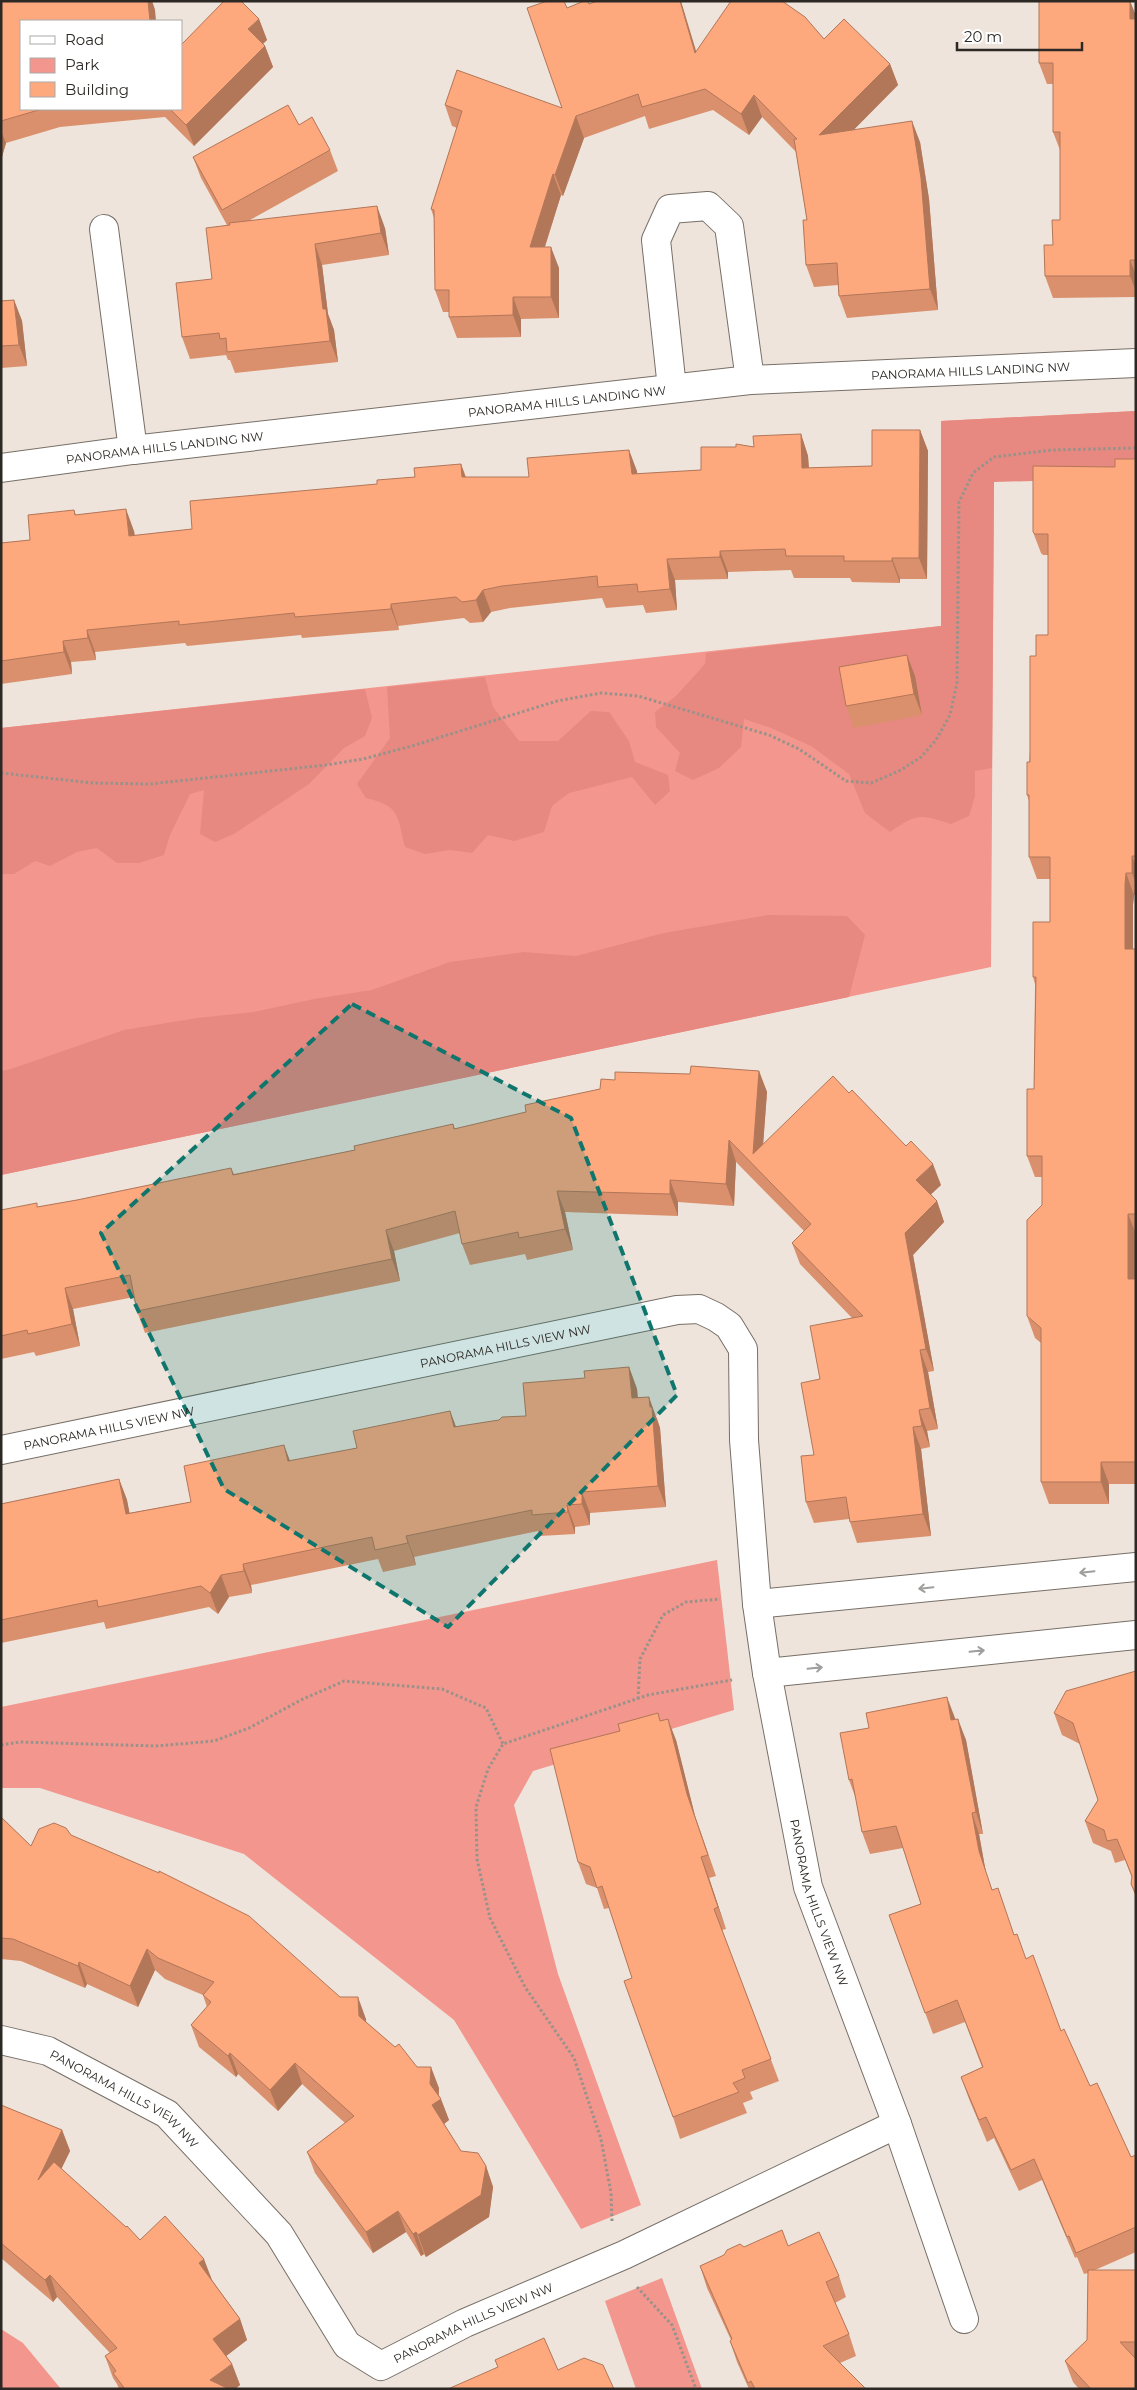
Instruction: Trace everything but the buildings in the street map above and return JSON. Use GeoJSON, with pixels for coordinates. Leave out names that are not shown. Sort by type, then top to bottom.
{"type":"FeatureCollection","features":[{"type":"Feature","properties":{"kind":"street"},"geometry":{"type":"LineString","coordinates":[[672,388],[656,240],[670,209],[708,206],[729,226],[750,380]]}},
{"type":"Feature","properties":{"kind":"street"},"geometry":{"type":"LineString","coordinates":[[104,229],[133,450]]}},
{"type":"Feature","properties":{"kind":"street","name":"PANORAMA HILLS LANDING NW"},"geometry":{"type":"LineString","coordinates":[[1,468],[133,450],[750,380],[1136,363]]}},
{"type":"Feature","properties":{"kind":"street","name":"PANORAMA HILLS VIEW NW"},"geometry":{"type":"LineString","coordinates":[[1,1450],[677,1310],[699,1309],[729,1326],[743,1349],[744,1440],[757,1604],[767,1673],[808,1887],[896,2124],[964,2319]]}},
{"type":"Feature","properties":{"kind":"street"},"geometry":{"type":"LineString","coordinates":[[757,1604],[1136,1567]]}},
{"type":"Feature","properties":{"kind":"street"},"geometry":{"type":"LineString","coordinates":[[767,1673],[1136,1635]]}},
{"type":"Feature","properties":{"kind":"street","name":"PANORAMA HILLS VIEW NW"},"geometry":{"type":"LineString","coordinates":[[1,2040],[48,2051],[167,2114],[279,2234],[347,2345],[381,2366],[466,2323],[624,2255],[896,2124]]}},
{"type":"Feature","properties":{"kind":"path"},"geometry":{"type":"LineString","coordinates":[[1,773],[93,783],[150,784],[326,765],[363,759],[412,746],[557,700],[601,693],[638,696],[769,735],[799,749],[846,781],[871,783],[901,770],[921,757],[936,740],[950,715],[957,682],[959,622],[957,538],[959,502],[973,473],[994,457],[1052,450],[1136,448]]}},
{"type":"Feature","properties":{"kind":"path"},"geometry":{"type":"LineString","coordinates":[[638,1699],[640,1659],[663,1615],[686,1602],[718,1599],[757,1604]]}},
{"type":"Feature","properties":{"kind":"path"},"geometry":{"type":"LineString","coordinates":[[612,2225],[611,2193],[602,2139],[574,2058],[525,1987],[490,1918],[477,1859],[476,1807],[488,1769],[503,1744],[638,1699],[767,1673]]}},
{"type":"Feature","properties":{"kind":"path"},"geometry":{"type":"LineString","coordinates":[[1,1745],[20,1742],[156,1746],[214,1741],[249,1728],[301,1700],[344,1681],[442,1689],[486,1708],[503,1744]]}},
{"type":"Feature","properties":{"kind":"path"},"geometry":{"type":"LineString","coordinates":[[637,2287],[672,2325],[696,2389]]}},
{"type":"Feature","properties":{"kind":"highlighted area"},"geometry":{"type":"Polygon","coordinates":[[[352,1004],[571,1118],[677,1395],[448,1627],[224,1489],[101,1233],[352,1004]]]}},
{"type":"Feature","properties":{"kind":"green space"},"geometry":{"type":"Polygon","coordinates":[[[1136,411],[994,482],[991,967],[1,1175],[1,728],[941,626],[941,421],[1136,411]]]}},
{"type":"Feature","properties":{"kind":"green space"},"geometry":{"type":"Polygon","coordinates":[[[717,1560],[734,1710],[533,1771],[514,1805],[558,1974],[641,2205],[581,2229],[454,2020],[244,1854],[40,1788],[1,1788],[1,1707],[717,1560]]]}},
{"type":"Feature","properties":{"kind":"green space"},"geometry":{"type":"Polygon","coordinates":[[[662,2278],[702,2389],[636,2389],[605,2301],[662,2278]]]}},
{"type":"Feature","properties":{"kind":"green space"},"geometry":{"type":"Polygon","coordinates":[[[1,2329],[23,2343],[61,2389],[1,2389],[1,2329]]]}},
{"type":"Feature","properties":{"kind":"shaded area"},"geometry":{"type":"Polygon","coordinates":[[[1136,411],[1136,478],[994,482],[992,768],[975,771],[975,796],[969,816],[951,824],[932,818],[913,818],[890,832],[865,813],[849,774],[811,746],[771,728],[744,719],[741,747],[719,768],[693,780],[675,771],[680,753],[656,727],[655,712],[676,696],[705,664],[706,653],[941,626],[941,421],[1136,411]]]}},
{"type":"Feature","properties":{"kind":"shaded area"},"geometry":{"type":"Polygon","coordinates":[[[485,677],[493,707],[519,741],[558,741],[591,711],[609,712],[629,741],[635,762],[668,775],[670,791],[655,805],[632,777],[569,793],[552,806],[544,832],[514,841],[488,835],[472,853],[450,850],[425,854],[405,847],[396,814],[386,805],[366,798],[357,784],[390,738],[387,687],[485,677]]]}},
{"type":"Feature","properties":{"kind":"shaded area"},"geometry":{"type":"Polygon","coordinates":[[[365,689],[372,718],[365,736],[344,748],[309,784],[234,834],[215,842],[200,834],[204,790],[190,794],[170,835],[164,855],[139,863],[117,863],[97,848],[77,852],[50,866],[35,861],[14,874],[1,874],[1,728],[365,689]]]}},
{"type":"Feature","properties":{"kind":"shaded area"},"geometry":{"type":"Polygon","coordinates":[[[768,915],[847,916],[865,935],[849,997],[1,1175],[1,1071],[124,1030],[197,1018],[254,1012],[314,999],[372,990],[450,962],[524,952],[576,956],[664,933],[768,915]]]}}]}
